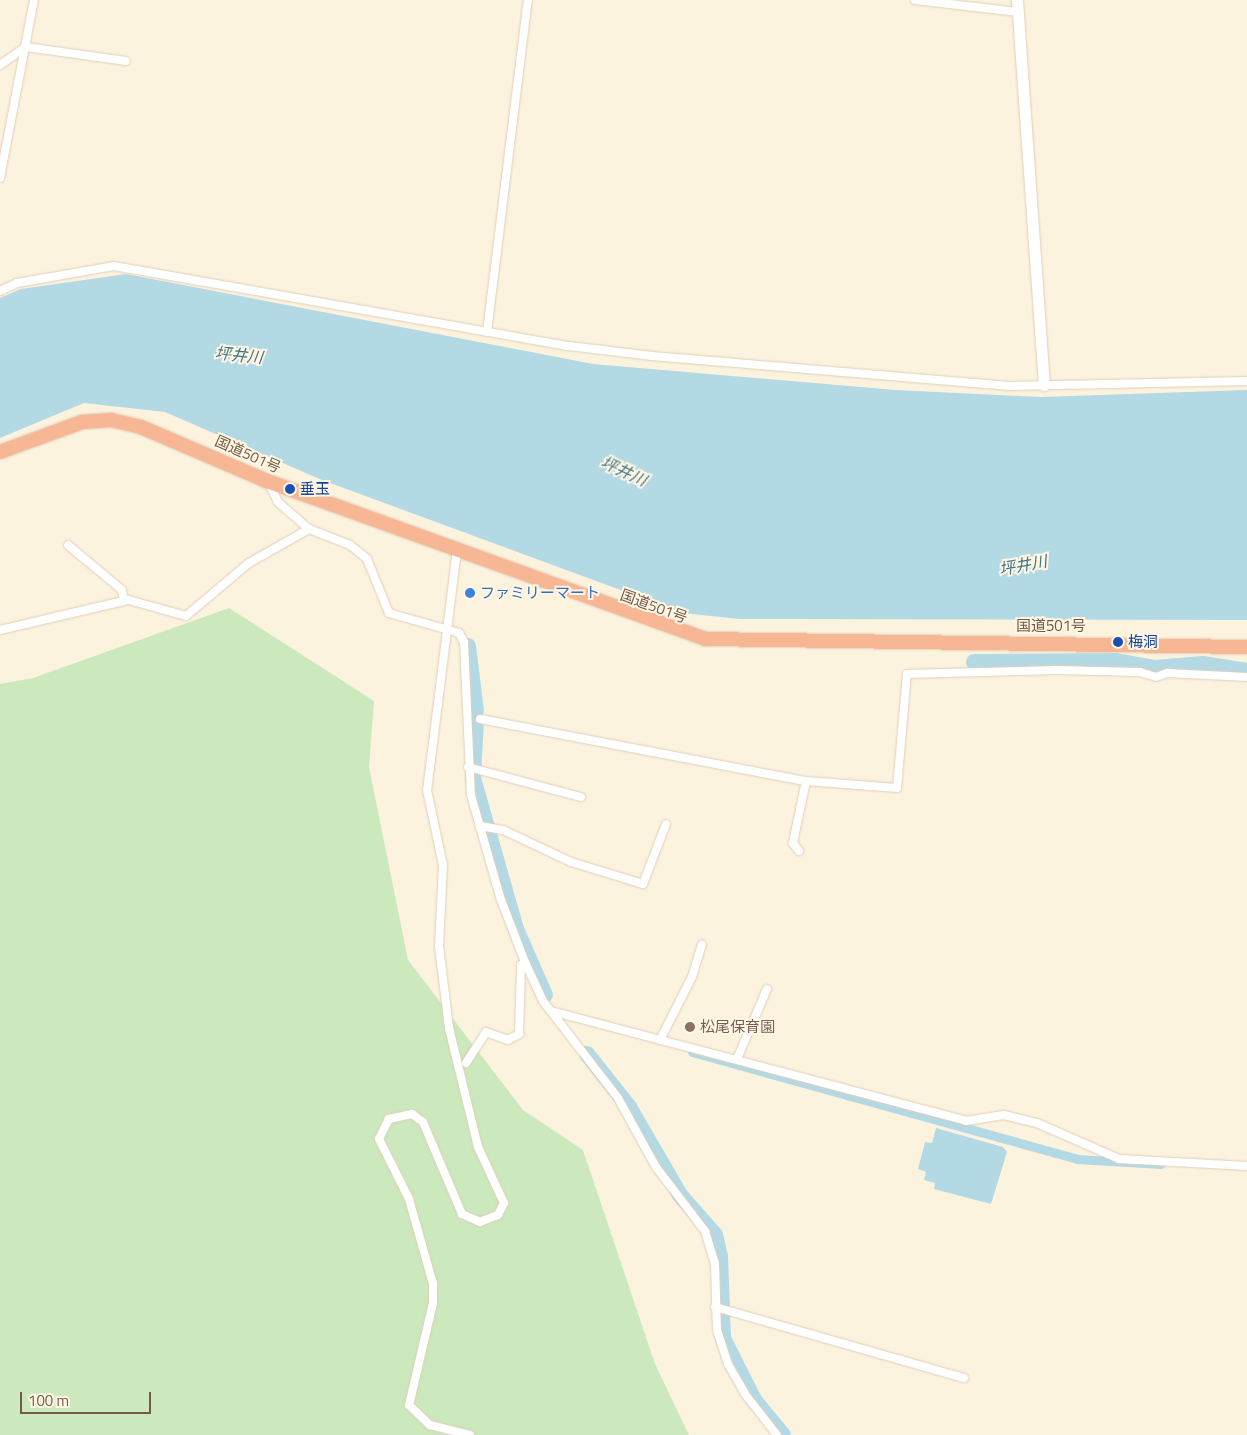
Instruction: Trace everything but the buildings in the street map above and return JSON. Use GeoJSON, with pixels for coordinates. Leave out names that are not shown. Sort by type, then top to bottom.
{"type":"FeatureCollection","features":[{"type":"Feature","properties":{"kind":"highway","name":"国道501号"},"geometry":{"type":"LineString","coordinates":[[0,452],[82,422],[110,420],[184,443],[267,481],[705,639],[1247,647]]}},
{"type":"Feature","properties":{"kind":"street"},"geometry":{"type":"LineString","coordinates":[[0,178],[34,0]]}},
{"type":"Feature","properties":{"kind":"street"},"geometry":{"type":"LineString","coordinates":[[487,332],[528,0]]}},
{"type":"Feature","properties":{"kind":"street"},"geometry":{"type":"LineString","coordinates":[[915,0],[1018,12]]}},
{"type":"Feature","properties":{"kind":"street"},"geometry":{"type":"LineString","coordinates":[[1017,0],[1044,385]]}},
{"type":"Feature","properties":{"kind":"street"},"geometry":{"type":"LineString","coordinates":[[0,65],[26,47],[126,61]]}},
{"type":"Feature","properties":{"kind":"street"},"geometry":{"type":"LineString","coordinates":[[0,291],[17,283],[114,266],[487,332],[652,356],[1010,386],[1247,381]]}},
{"type":"Feature","properties":{"kind":"street"},"geometry":{"type":"LineString","coordinates":[[267,481],[278,502],[309,529],[350,545],[367,559],[389,613],[445,627],[459,633],[464,642],[473,768],[484,826],[525,962],[551,1011],[618,1098],[656,1167],[705,1231],[715,1262],[717,1308],[728,1364],[750,1402],[777,1435]]}},
{"type":"Feature","properties":{"kind":"street"},"geometry":{"type":"LineString","coordinates":[[125,599],[186,616],[249,563],[309,529]]}},
{"type":"Feature","properties":{"kind":"street"},"geometry":{"type":"LineString","coordinates":[[68,545],[122,590],[125,599]]}},
{"type":"Feature","properties":{"kind":"street"},"geometry":{"type":"LineString","coordinates":[[457,550],[445,627],[427,790],[443,865],[439,946],[449,1028],[478,1147],[504,1203],[498,1215],[480,1222],[462,1214],[422,1122],[412,1114],[388,1119],[379,1139],[409,1199],[433,1284],[433,1302],[409,1405],[430,1425],[470,1435]]}},
{"type":"Feature","properties":{"kind":"street"},"geometry":{"type":"LineString","coordinates":[[0,630],[118,605],[125,599]]}},
{"type":"Feature","properties":{"kind":"street"},"geometry":{"type":"LineString","coordinates":[[480,719],[806,781],[898,788],[907,674],[1140,672],[1156,677],[1167,673],[1247,677]]}},
{"type":"Feature","properties":{"kind":"street"},"geometry":{"type":"LineString","coordinates":[[473,768],[581,798]]}},
{"type":"Feature","properties":{"kind":"street"},"geometry":{"type":"LineString","coordinates":[[799,851],[793,843],[806,781]]}},
{"type":"Feature","properties":{"kind":"street"},"geometry":{"type":"LineString","coordinates":[[484,826],[571,862],[643,884],[666,824]]}},
{"type":"Feature","properties":{"kind":"street"},"geometry":{"type":"LineString","coordinates":[[661,1038],[692,977],[702,945]]}},
{"type":"Feature","properties":{"kind":"street"},"geometry":{"type":"LineString","coordinates":[[466,1063],[486,1032],[508,1040],[519,1034],[521,965],[525,962]]}},
{"type":"Feature","properties":{"kind":"street"},"geometry":{"type":"LineString","coordinates":[[737,1059],[767,989]]}},
{"type":"Feature","properties":{"kind":"street"},"geometry":{"type":"LineString","coordinates":[[551,1011],[661,1038],[966,1121],[1004,1115],[1037,1123],[1118,1159],[1247,1166]]}},
{"type":"Feature","properties":{"kind":"street"},"geometry":{"type":"LineString","coordinates":[[717,1308],[964,1378]]}},
{"type":"Feature","properties":{"kind":"green space"},"geometry":{"type":"Polygon","coordinates":[[[229,608],[374,701],[369,767],[408,960],[523,1110],[583,1150],[655,1364],[689,1435],[0,1435],[0,684],[33,678],[229,608]]]}},
{"type":"Feature","properties":{"kind":"water","name":"坪井川"},"geometry":{"type":"Polygon","coordinates":[[[126,274],[593,364],[896,390],[1041,397],[1247,390],[1247,620],[739,619],[683,613],[322,480],[165,412],[84,403],[0,438],[0,298],[21,289],[126,274]]]}},
{"type":"Feature","properties":{"kind":"water"},"geometry":{"type":"Polygon","coordinates":[[[936,1128],[1003,1147],[1007,1152],[991,1204],[934,1189],[935,1183],[924,1180],[926,1172],[918,1169],[925,1142],[932,1143],[936,1128]]]}},
{"type":"Feature","properties":{"kind":"waterway"},"geometry":{"type":"LineString","coordinates":[[468,646],[476,711]]}},
{"type":"Feature","properties":{"kind":"waterway"},"geometry":{"type":"LineString","coordinates":[[974,662],[1115,661],[1155,668],[1203,664],[1247,671]]}},
{"type":"Feature","properties":{"kind":"waterway"},"geometry":{"type":"LineString","coordinates":[[476,720],[473,778],[516,929],[545,995]]}},
{"type":"Feature","properties":{"kind":"waterway"},"geometry":{"type":"LineString","coordinates":[[692,1052],[1077,1159],[1161,1164]]}},
{"type":"Feature","properties":{"kind":"waterway"},"geometry":{"type":"LineString","coordinates":[[587,1054],[629,1107],[680,1195],[715,1235],[720,1256],[723,1338],[754,1400],[783,1435]]}},
{"type":"Feature","properties":{"kind":"place","name":"垂玉"},"geometry":{"type":"Point","coordinates":[290,489]}},
{"type":"Feature","properties":{"kind":"place","name":"ファミリーマート"},"geometry":{"type":"Point","coordinates":[470,593]}},
{"type":"Feature","properties":{"kind":"place","name":"梅洞"},"geometry":{"type":"Point","coordinates":[1118,642]}},
{"type":"Feature","properties":{"kind":"place","name":"松尾保育園"},"geometry":{"type":"Point","coordinates":[690,1027]}}]}
